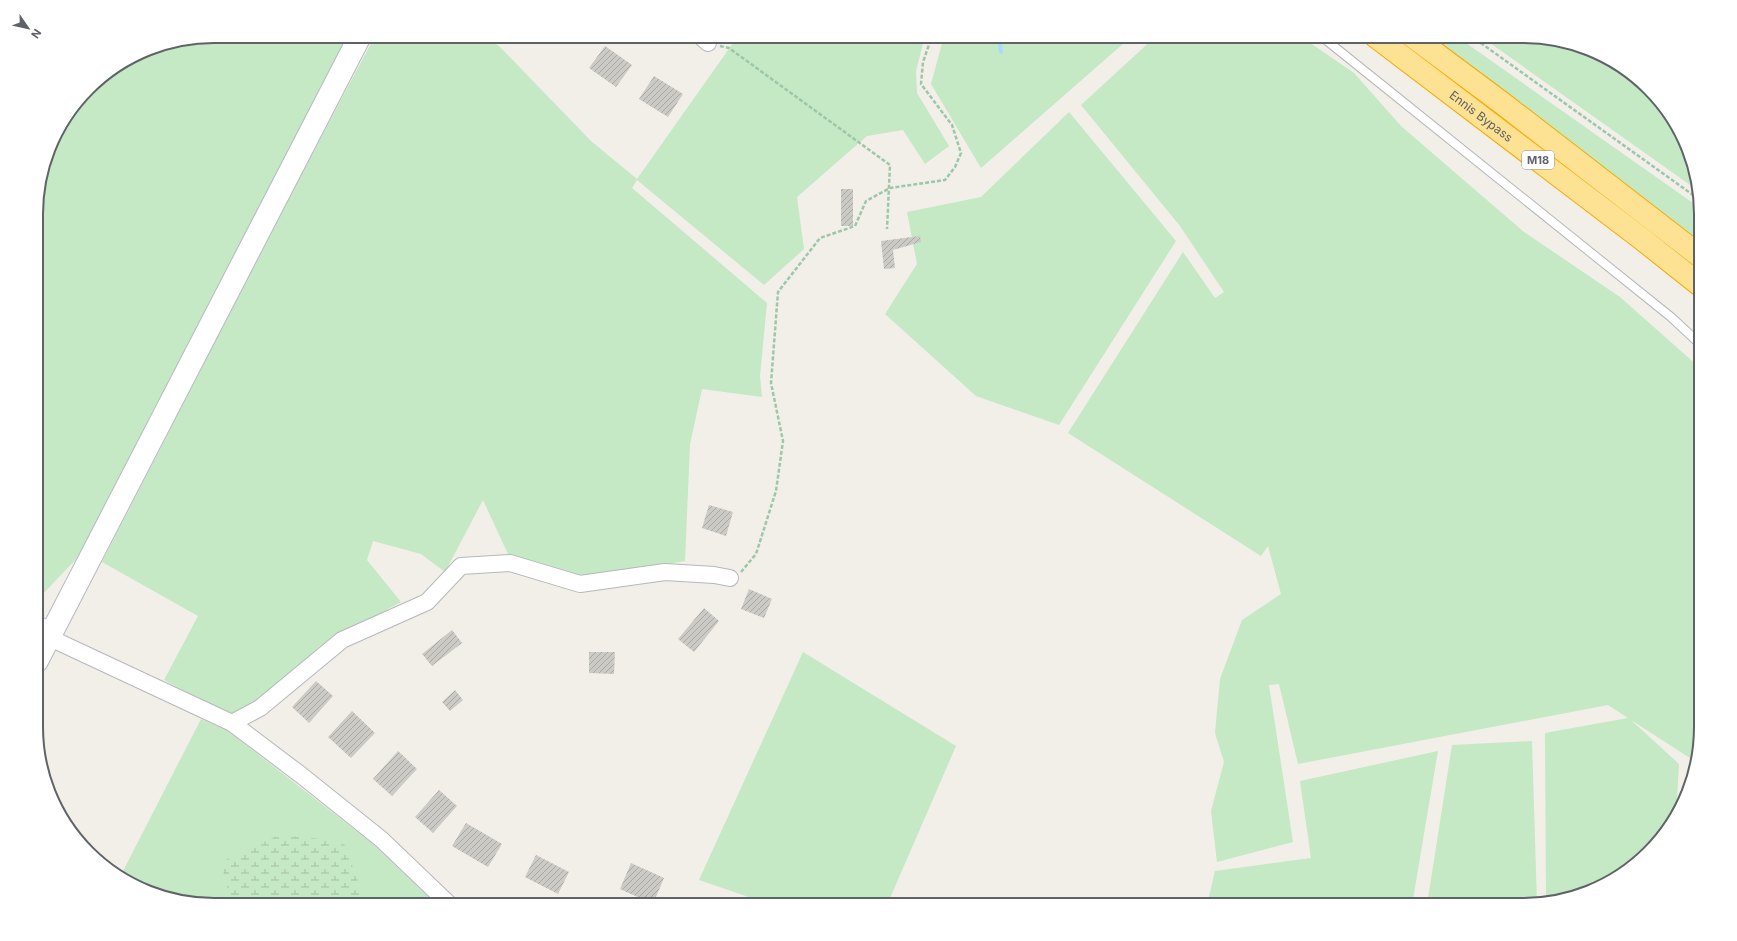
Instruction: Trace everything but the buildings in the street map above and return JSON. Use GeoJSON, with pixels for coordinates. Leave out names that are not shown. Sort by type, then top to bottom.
{"type":"FeatureCollection","features":[{"type":"Feature","properties":{"kind":"highway","name":"Ennis Bypass"},"geometry":{"type":"LineString","coordinates":[[1384,43],[1694,280]]}},
{"type":"Feature","properties":{"kind":"highway","name":"Ennis Bypass"},"geometry":{"type":"LineString","coordinates":[[1421,43],[1502,103],[1694,251]]}},
{"type":"Feature","properties":{"kind":"main road"},"geometry":{"type":"LineString","coordinates":[[43,643],[47,631],[356,43]]}},
{"type":"Feature","properties":{"kind":"street"},"geometry":{"type":"LineString","coordinates":[[232,723],[260,708],[342,640],[427,602],[461,566],[510,563],[580,584],[665,572],[714,575],[730,578]]}},
{"type":"Feature","properties":{"kind":"street"},"geometry":{"type":"LineString","coordinates":[[47,631],[232,723],[301,775],[381,839],[443,898]]}},
{"type":"Feature","properties":{"kind":"lane"},"geometry":{"type":"LineString","coordinates":[[1330,43],[1671,317],[1694,338]]}},
{"type":"Feature","properties":{"kind":"path"},"geometry":{"type":"LineString","coordinates":[[713,43],[729,48],[890,165],[887,229]]}},
{"type":"Feature","properties":{"kind":"path"},"geometry":{"type":"LineString","coordinates":[[730,578],[741,572],[756,554],[776,491],[783,441],[771,383],[778,292],[820,238],[855,226],[866,201],[890,188],[945,180],[956,167],[961,153],[952,124],[921,84],[923,62],[930,43]]}},
{"type":"Feature","properties":{"kind":"path"},"geometry":{"type":"LineString","coordinates":[[1481,43],[1693,195]]}},
{"type":"Feature","properties":{"kind":"green space"},"geometry":{"type":"Polygon","coordinates":[[[203,43],[348,43],[82,553],[43,594],[43,203],[46,181],[52,159],[66,128],[85,101],[101,85],[128,66],[159,52],[181,46],[203,43]]]}},
{"type":"Feature","properties":{"kind":"green space"},"geometry":{"type":"Polygon","coordinates":[[[371,43],[495,43],[591,141],[637,179],[733,43],[923,43],[916,71],[917,93],[949,146],[925,164],[903,130],[867,136],[797,197],[804,249],[764,285],[637,180],[632,188],[767,303],[760,376],[762,397],[702,389],[690,444],[685,561],[584,579],[508,554],[483,500],[445,572],[421,554],[373,541],[367,560],[401,602],[320,646],[254,705],[229,715],[164,680],[198,616],[102,562],[301,175],[371,43]]]}},
{"type":"Feature","properties":{"kind":"green space"},"geometry":{"type":"Polygon","coordinates":[[[942,43],[1124,43],[981,168],[931,84],[942,43]]]}},
{"type":"Feature","properties":{"kind":"green space"},"geometry":{"type":"Polygon","coordinates":[[[1148,43],[1310,43],[1354,73],[1401,126],[1524,232],[1620,297],[1694,363],[1693,749],[1691,759],[1631,720],[1679,764],[1676,803],[1652,840],[1627,863],[1588,885],[1546,897],[1545,733],[1628,718],[1608,705],[1298,764],[1279,684],[1269,685],[1293,842],[1217,862],[1211,811],[1224,762],[1215,733],[1220,679],[1242,620],[1281,594],[1268,546],[1261,556],[1068,433],[1183,252],[1215,298],[1224,292],[1180,226],[1081,105],[1148,43]]]}},
{"type":"Feature","properties":{"kind":"green space"},"geometry":{"type":"Polygon","coordinates":[[[1413,43],[1466,43],[1694,204],[1694,253],[1413,43]]]}},
{"type":"Feature","properties":{"kind":"green space"},"geometry":{"type":"Polygon","coordinates":[[[1490,43],[1534,43],[1556,46],[1588,56],[1627,78],[1652,101],[1671,128],[1685,159],[1692,186],[1490,43]]]}},
{"type":"Feature","properties":{"kind":"green space"},"geometry":{"type":"Polygon","coordinates":[[[1069,112],[1176,241],[1059,425],[976,396],[885,314],[917,264],[907,212],[981,197],[1069,112]]]}},
{"type":"Feature","properties":{"kind":"green space"},"geometry":{"type":"Polygon","coordinates":[[[803,652],[956,746],[890,898],[752,898],[699,880],[803,652]]]}},
{"type":"Feature","properties":{"kind":"green space"},"geometry":{"type":"Polygon","coordinates":[[[201,719],[228,731],[373,844],[430,898],[203,898],[181,895],[159,889],[123,872],[201,719]]]}},
{"type":"Feature","properties":{"kind":"green space"},"geometry":{"type":"Polygon","coordinates":[[[1532,741],[1537,898],[1428,898],[1452,745],[1532,741]]]}},
{"type":"Feature","properties":{"kind":"green space"},"geometry":{"type":"Polygon","coordinates":[[[1438,751],[1413,898],[1209,898],[1215,871],[1311,858],[1300,781],[1438,751]]]}},
{"type":"Feature","properties":{"kind":"green space"},"geometry":{"type":"Polygon","coordinates":[[[279,835],[343,841],[364,898],[230,898],[221,862],[279,835]]]}},
{"type":"Feature","properties":{"kind":"waterway"},"geometry":{"type":"LineString","coordinates":[[1000,43],[1001,52]]}}]}
